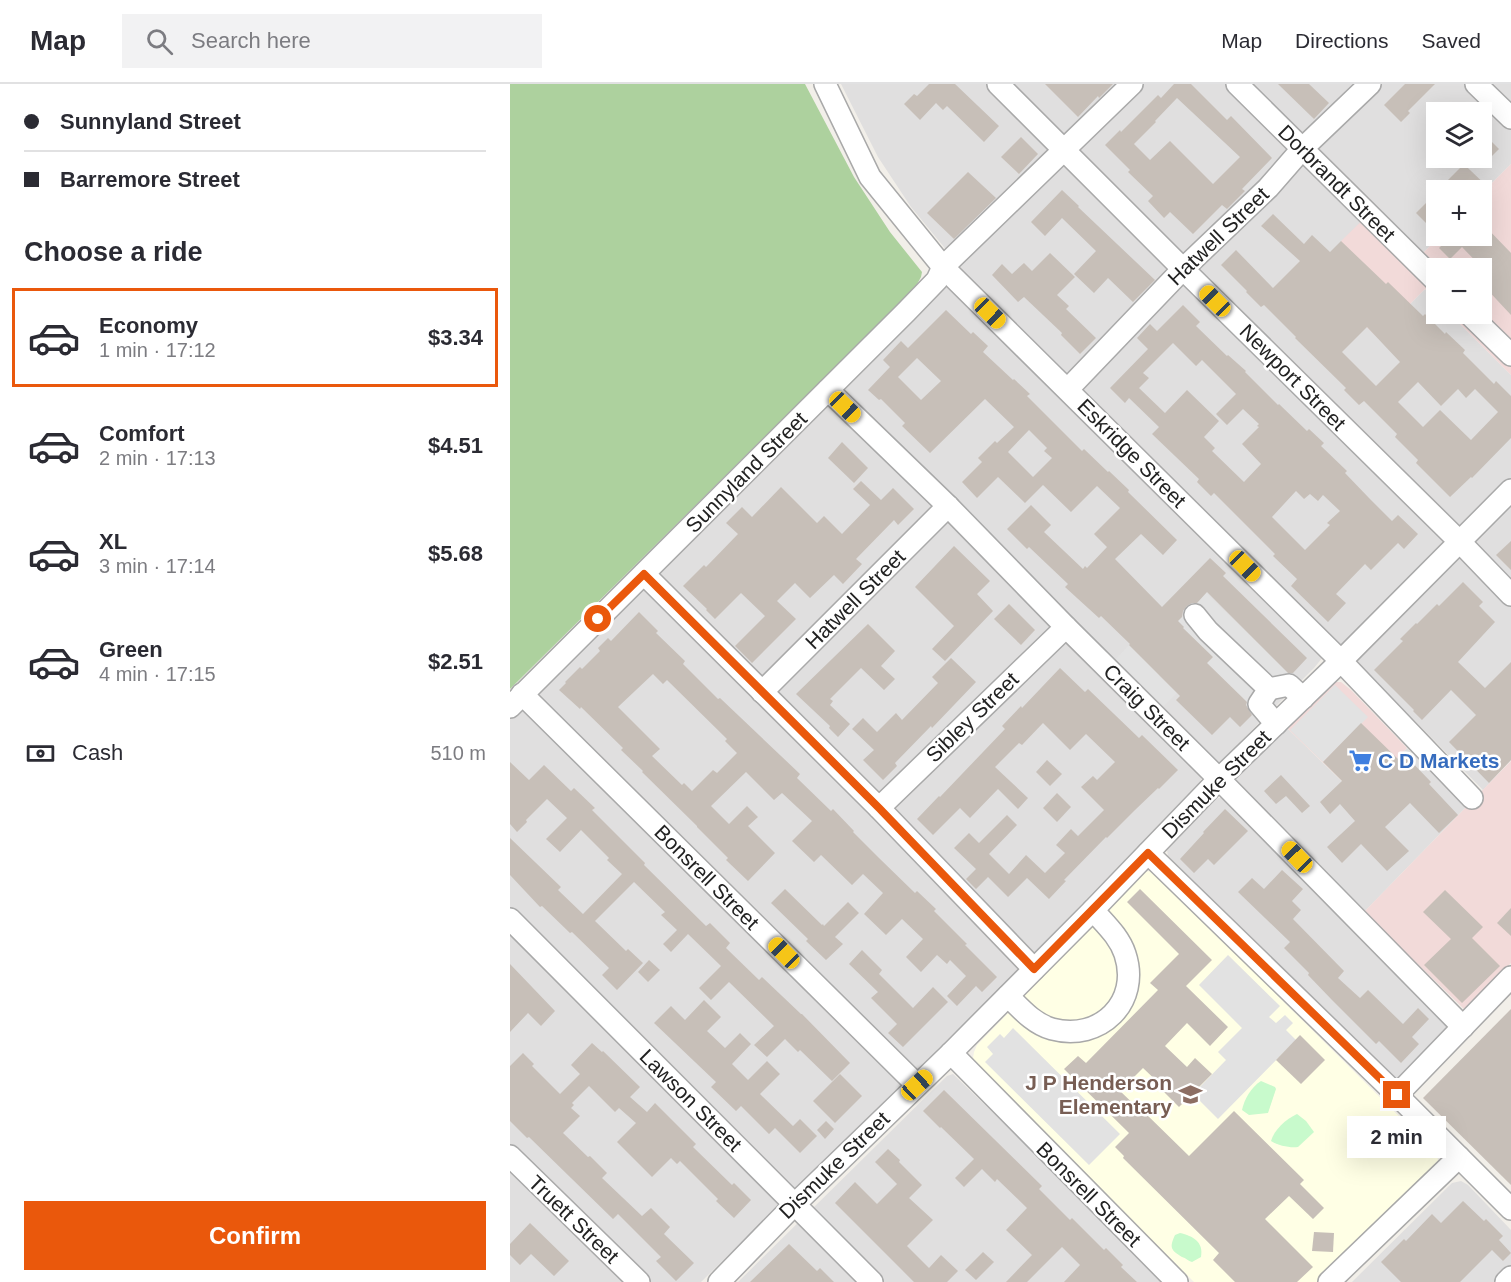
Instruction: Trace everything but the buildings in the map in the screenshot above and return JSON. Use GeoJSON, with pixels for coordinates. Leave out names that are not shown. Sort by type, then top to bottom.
{"type":"FeatureCollection","features":[{"type":"Feature","properties":{"kind":"street","name":"Eskridge Street"},"geometry":{"type":"LineString","coordinates":[[825,84],[870,177],[943,267],[1341,661],[1472,798]]}},
{"type":"Feature","properties":{"kind":"street","name":"Newport Street"},"geometry":{"type":"LineString","coordinates":[[998,84],[1511,595]]}},
{"type":"Feature","properties":{"kind":"street","name":"Sunnyland Street"},"geometry":{"type":"LineString","coordinates":[[516,700],[937,280],[943,267],[1132,84]]}},
{"type":"Feature","properties":{"kind":"street","name":"Dorbrandt Street"},"geometry":{"type":"LineString","coordinates":[[1237,84],[1426,271]]}},
{"type":"Feature","properties":{"kind":"street","name":"Hatwell Street"},"geometry":{"type":"LineString","coordinates":[[1068,389],[1183,269],[1268,188],[1302,149],[1370,84]]}},
{"type":"Feature","properties":{"kind":"street"},"geometry":{"type":"LineString","coordinates":[[1476,84],[1511,118]]}},
{"type":"Feature","properties":{"kind":"street"},"geometry":{"type":"LineString","coordinates":[[1479,324],[1511,355]]}},
{"type":"Feature","properties":{"kind":"street","name":"Craig Street"},"geometry":{"type":"LineString","coordinates":[[828,390],[948,506],[1065,627],[1219,779],[1463,1027]]}},
{"type":"Feature","properties":{"kind":"street","name":"Dismuke Street"},"geometry":{"type":"LineString","coordinates":[[718,1282],[951,1053],[1219,779],[1341,661],[1511,490]]}},
{"type":"Feature","properties":{"kind":"street","name":"Hatwell Street"},"geometry":{"type":"LineString","coordinates":[[762,692],[948,506]]}},
{"type":"Feature","properties":{"kind":"street"},"geometry":{"type":"LineString","coordinates":[[644,574],[879,808],[1034,969]]}},
{"type":"Feature","properties":{"kind":"street"},"geometry":{"type":"LineString","coordinates":[[1195,615],[1208,631],[1269,689]]}},
{"type":"Feature","properties":{"kind":"street","name":"Sibley Street"},"geometry":{"type":"LineString","coordinates":[[879,808],[1065,627]]}},
{"type":"Feature","properties":{"kind":"street"},"geometry":{"type":"LineString","coordinates":[[1276,724],[1259,704],[1269,689],[1289,685],[1303,698]]}},
{"type":"Feature","properties":{"kind":"street","name":"Bonsrell Street"},"geometry":{"type":"LineString","coordinates":[[516,700],[917,1085]]}},
{"type":"Feature","properties":{"kind":"street"},"geometry":{"type":"LineString","coordinates":[[1148,853],[1511,1209]]}},
{"type":"Feature","properties":{"kind":"street"},"geometry":{"type":"LineString","coordinates":[[1008,996],[1037,1022],[1052,1029],[1086,1030],[1098,1026],[1110,1017],[1123,1000],[1129,980],[1125,955],[1116,935],[1093,910]]}},
{"type":"Feature","properties":{"kind":"street","name":"Lawson Street"},"geometry":{"type":"LineString","coordinates":[[510,919],[873,1282]]}},
{"type":"Feature","properties":{"kind":"street"},"geometry":{"type":"LineString","coordinates":[[1397,1095],[1511,977]]}},
{"type":"Feature","properties":{"kind":"street","name":"Bonsrell Street"},"geometry":{"type":"LineString","coordinates":[[951,1053],[1177,1282]]}},
{"type":"Feature","properties":{"kind":"street","name":"Truett Street"},"geometry":{"type":"LineString","coordinates":[[510,1156],[639,1282]]}},
{"type":"Feature","properties":{"kind":"street"},"geometry":{"type":"LineString","coordinates":[[1329,1282],[1459,1157]]}},
{"type":"Feature","properties":{"kind":"street"},"geometry":{"type":"LineString","coordinates":[[1506,1282],[1511,1277]]}},
{"type":"Feature","properties":{"kind":"shaded area"},"geometry":{"type":"Polygon","coordinates":[[[841,84],[1511,84],[1511,164],[1492,183],[1492,180],[1426,180],[1426,246],[1430,246],[1423,253],[1376,207],[1377,337],[1425,289],[1426,324],[1460,324],[1511,375],[1511,760],[1483,790],[1336,641],[1314,668],[1219,763],[1213,761],[846,396],[846,383],[962,269],[911,207],[878,157],[841,84]]]}},
{"type":"Feature","properties":{"kind":"shaded area"},"geometry":{"type":"Polygon","coordinates":[[[1511,164],[1511,375],[1460,324],[1492,324],[1492,258],[1426,258],[1426,290],[1377,337],[1355,316],[1341,241],[1376,207],[1423,253],[1430,246],[1492,246],[1492,183],[1511,164]]]}},
{"type":"Feature","properties":{"kind":"shaded area"},"geometry":{"type":"Polygon","coordinates":[[[831,403],[1202,777],[1200,782],[982,1007],[701,1282],[510,1282],[510,717],[637,592],[662,571],[818,408],[831,403]]]}},
{"type":"Feature","properties":{"kind":"shaded area"},"geometry":{"type":"Polygon","coordinates":[[[1206,593],[1291,675],[1256,711],[1207,663],[1195,640],[1159,676],[1177,693],[1160,710],[1113,662],[1129,645],[1148,663],[1184,627],[1178,621],[1206,593]]]}},
{"type":"Feature","properties":{"kind":"shaded area"},"geometry":{"type":"Polygon","coordinates":[[[1335,682],[1341,682],[1351,690],[1407,748],[1359,797],[1287,728],[1335,682]]]}},
{"type":"Feature","properties":{"kind":"shaded area"},"geometry":{"type":"Polygon","coordinates":[[[1335,685],[1368,717],[1323,762],[1290,730],[1335,685]]]}},
{"type":"Feature","properties":{"kind":"shaded area"},"geometry":{"type":"Polygon","coordinates":[[[1287,728],[1358,797],[1407,748],[1467,806],[1364,912],[1235,782],[1237,777],[1287,728]]]}},
{"type":"Feature","properties":{"kind":"shaded area"},"geometry":{"type":"Polygon","coordinates":[[[1511,761],[1511,963],[1464,1009],[1364,912],[1511,761]]]}},
{"type":"Feature","properties":{"kind":"shaded area"},"geometry":{"type":"Polygon","coordinates":[[[1222,797],[1390,961],[1451,1027],[1399,1081],[1391,1077],[1168,856],[1167,850],[1215,799],[1222,797]]]}},
{"type":"Feature","properties":{"kind":"shaded area","name":"J P Henderson Elementary"},"geometry":{"type":"Polygon","coordinates":[[[1150,871],[1437,1154],[1438,1161],[1435,1167],[1320,1282],[1194,1282],[978,1067],[973,1058],[977,1045],[1145,872],[1150,871]]]}},
{"type":"Feature","properties":{"kind":"shaded area"},"geometry":{"type":"Polygon","coordinates":[[[1228,955],[1280,1006],[1269,1017],[1276,1023],[1285,1015],[1293,1023],[1286,1030],[1296,1040],[1218,1119],[1193,1094],[1226,1060],[1218,1052],[1242,1028],[1199,985],[1228,955]]]}},
{"type":"Feature","properties":{"kind":"shaded area"},"geometry":{"type":"Polygon","coordinates":[[[1013,1028],[1120,1134],[1089,1165],[985,1062],[993,1054],[987,1047],[1000,1034],[1004,1038],[1013,1028]]]}},
{"type":"Feature","properties":{"kind":"shaded area"},"geometry":{"type":"Polygon","coordinates":[[[953,1074],[1168,1282],[738,1282],[947,1076],[953,1074]]]}},
{"type":"Feature","properties":{"kind":"shaded area"},"geometry":{"type":"Polygon","coordinates":[[[1461,1181],[1468,1185],[1511,1230],[1511,1282],[1352,1282],[1452,1183],[1461,1181]]]}},
{"type":"Feature","properties":{"kind":"green space"},"geometry":{"type":"Polygon","coordinates":[[[510,84],[805,84],[854,177],[890,232],[922,272],[915,288],[510,689],[510,84]]]}},
{"type":"Feature","properties":{"kind":"green space"},"geometry":{"type":"Polygon","coordinates":[[[1261,1081],[1276,1089],[1268,1113],[1249,1115],[1242,1110],[1243,1106],[1251,1090],[1261,1081]]]}},
{"type":"Feature","properties":{"kind":"green space"},"geometry":{"type":"Polygon","coordinates":[[[1297,1114],[1314,1132],[1298,1147],[1284,1146],[1271,1141],[1281,1125],[1297,1114]]]}},
{"type":"Feature","properties":{"kind":"green space"},"geometry":{"type":"Polygon","coordinates":[[[1180,1233],[1196,1240],[1201,1247],[1201,1257],[1192,1262],[1173,1250],[1173,1239],[1180,1233]]]}},
{"type":"Feature","properties":{"kind":"place","name":"C D Markets"},"geometry":{"type":"Point","coordinates":[1360,760]}},
{"type":"Feature","properties":{"kind":"place","name":"J P Henderson Elementary"},"geometry":{"type":"Point","coordinates":[1190,1094]}},
{"type":"Feature","properties":{"kind":"route"},"geometry":{"type":"LineString","coordinates":[[598,619],[644,574],[879,808],[1034,969],[1148,853],[1397,1095]]}}]}
